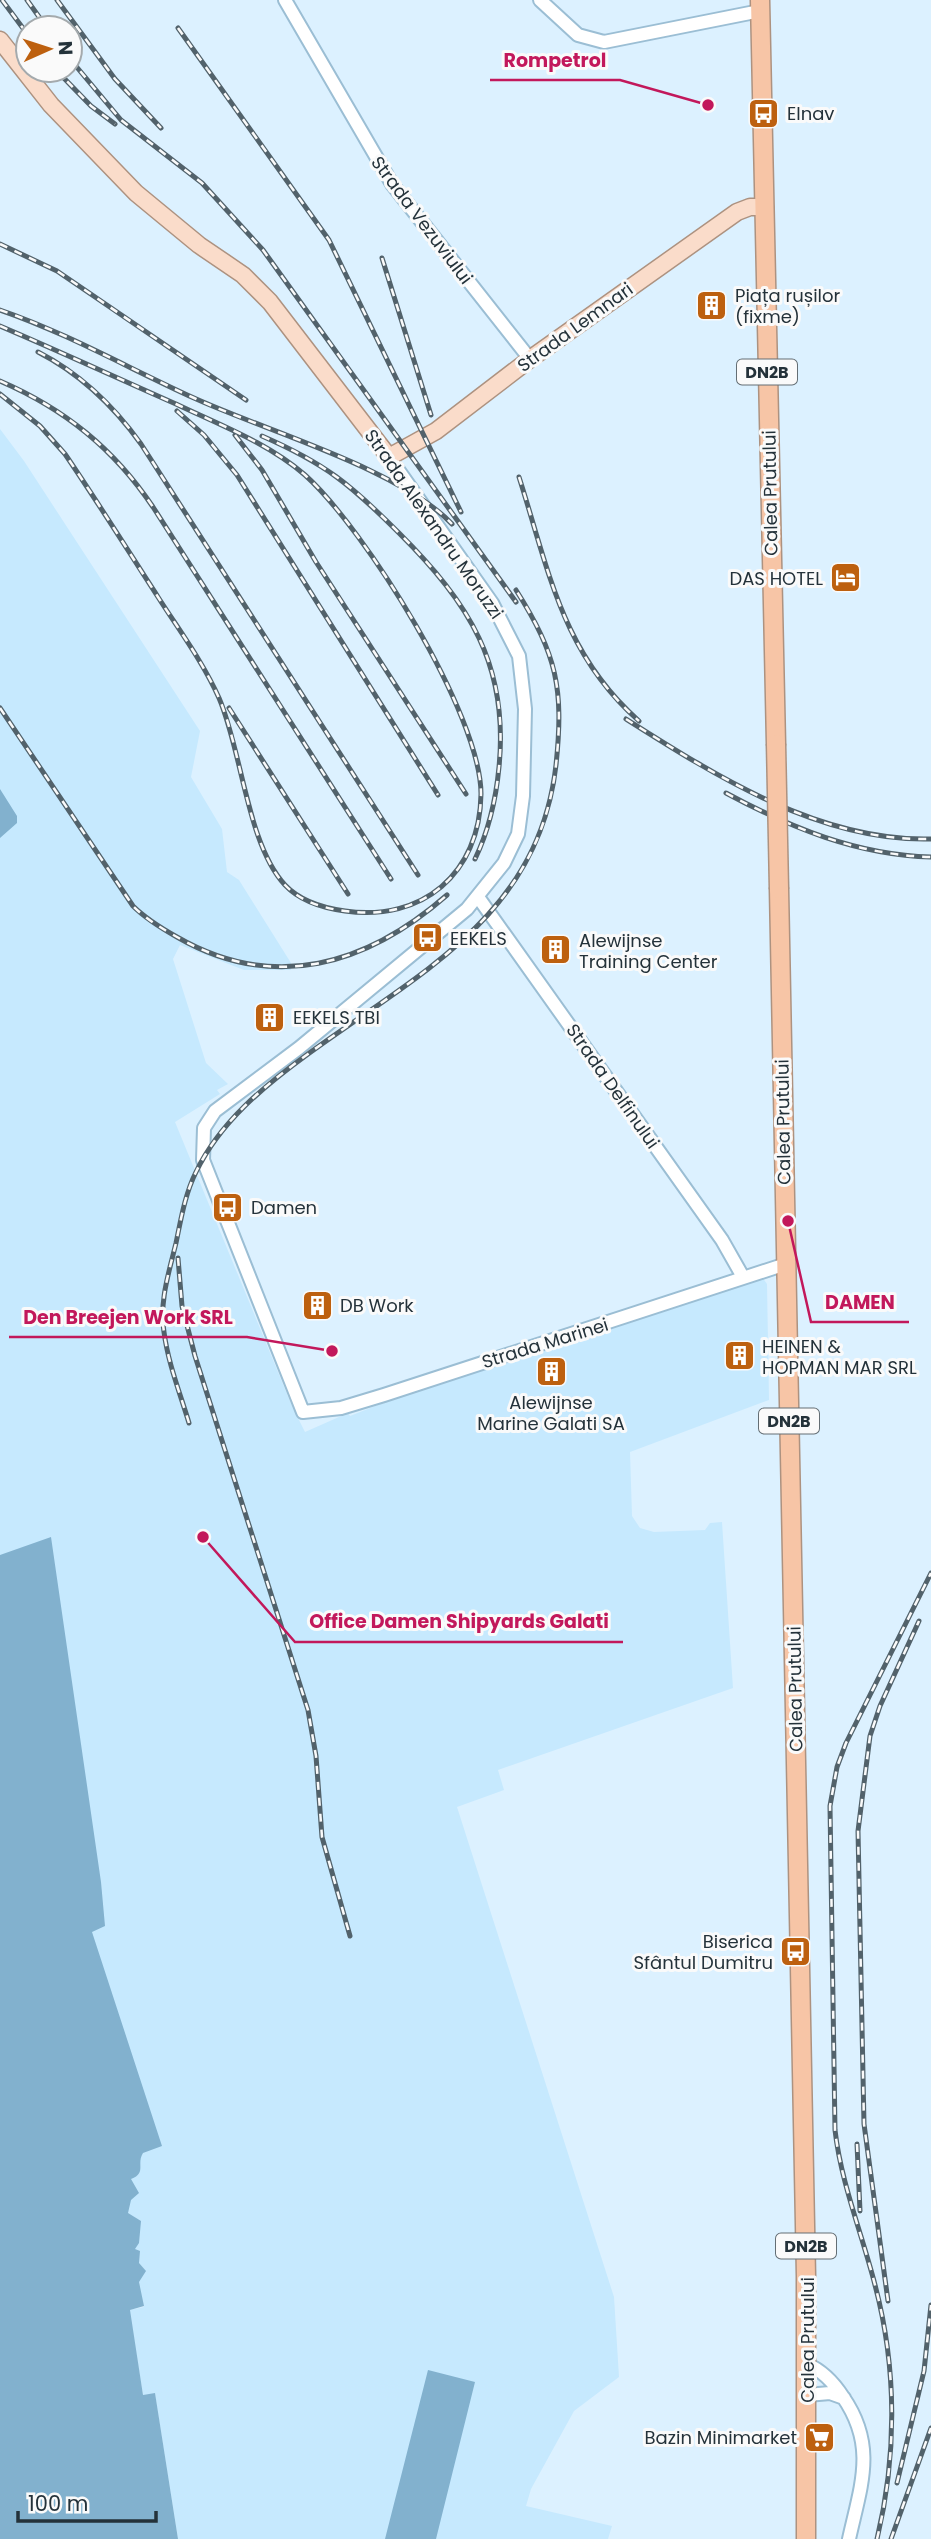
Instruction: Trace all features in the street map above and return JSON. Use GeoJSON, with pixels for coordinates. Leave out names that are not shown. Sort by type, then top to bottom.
{"type":"FeatureCollection","features":[{"type":"Feature","properties":{"kind":"highway","name":"Calea Prutului"},"geometry":{"type":"LineString","coordinates":[[760,6],[807,2364],[806,2539]]}},
{"type":"Feature","properties":{"kind":"highway"},"geometry":{"type":"LineString","coordinates":[[796,2539],[796,2388],[799,2374],[807,2364]]}},
{"type":"Feature","properties":{"kind":"main road","name":"Strada Alexandru Moruzzi"},"geometry":{"type":"LineString","coordinates":[[0,40],[51,105],[136,193],[199,245],[243,275],[270,302],[389,457]]}},
{"type":"Feature","properties":{"kind":"main road","name":"Strada Lemnari"},"geometry":{"type":"LineString","coordinates":[[389,457],[436,431],[530,359],[737,212],[750,207],[765,207]]}},
{"type":"Feature","properties":{"kind":"street","name":"Strada Vezuviului"},"geometry":{"type":"LineString","coordinates":[[285,0],[392,184],[530,359]]}},
{"type":"Feature","properties":{"kind":"street"},"geometry":{"type":"LineString","coordinates":[[541,0],[578,35],[604,42],[760,6]]}},
{"type":"Feature","properties":{"kind":"street","name":"Strada Alexandru Moruzzi"},"geometry":{"type":"LineString","coordinates":[[303,1412],[203,1160],[202,1136],[208,1119],[428,944],[478,897],[504,863],[519,824],[525,732],[522,667],[509,633],[492,603],[389,457]]}},
{"type":"Feature","properties":{"kind":"street","name":"Strada Delfinului"},"geometry":{"type":"LineString","coordinates":[[478,897],[722,1240],[743,1277]]}},
{"type":"Feature","properties":{"kind":"street","name":"Strada Marinei"},"geometry":{"type":"LineString","coordinates":[[303,1412],[341,1408],[384,1395],[786,1265]]}},
{"type":"Feature","properties":{"kind":"street"},"geometry":{"type":"LineString","coordinates":[[807,2364],[822,2373],[844,2398],[856,2417],[863,2440],[865,2468],[849,2539]]}},
{"type":"Feature","properties":{"kind":"street"},"geometry":{"type":"LineString","coordinates":[[807,2395],[830,2393],[844,2398]]}},
{"type":"Feature","properties":{"kind":"shaded area"},"geometry":{"type":"Polygon","coordinates":[[[0,429],[24,461],[200,731],[191,777],[222,829],[227,872],[239,880],[291,963],[291,970],[244,970],[180,945],[173,959],[206,1063],[228,1084],[217,1090],[220,1094],[175,1122],[305,1432],[348,1413],[350,1416],[418,1389],[762,1277],[767,1284],[769,1400],[630,1452],[632,1516],[640,1528],[654,1532],[705,1530],[710,1523],[722,1522],[733,1688],[498,1770],[504,1790],[457,1807],[614,2297],[619,2377],[574,2411],[531,2489],[526,2506],[612,2526],[608,2539],[178,2539],[155,2394],[143,2395],[129,2310],[144,2307],[0,1935],[0,429]]]}},
{"type":"Feature","properties":{"kind":"shaded area"},"geometry":{"type":"Polygon","coordinates":[[[0,789],[17,816],[17,823],[0,838],[0,789]]]}},
{"type":"Feature","properties":{"kind":"shaded area"},"geometry":{"type":"Polygon","coordinates":[[[51,1537],[101,1882],[105,1926],[92,1932],[162,2146],[143,2153],[139,2174],[131,2179],[139,2193],[131,2200],[128,2213],[141,2221],[139,2243],[135,2249],[140,2251],[139,2263],[146,2271],[139,2282],[144,2306],[130,2310],[143,2395],[155,2393],[178,2539],[0,2539],[0,1555],[51,1537]]]}},
{"type":"Feature","properties":{"kind":"shaded area"},"geometry":{"type":"Polygon","coordinates":[[[428,2370],[475,2382],[436,2539],[385,2539],[428,2370]]]}},
{"type":"Feature","properties":{"kind":"railway"},"geometry":{"type":"LineString","coordinates":[[2,0],[14,16]]}},
{"type":"Feature","properties":{"kind":"railway"},"geometry":{"type":"LineString","coordinates":[[27,0],[37,14]]}},
{"type":"Feature","properties":{"kind":"railway"},"geometry":{"type":"LineString","coordinates":[[57,0],[115,79],[161,128]]}},
{"type":"Feature","properties":{"kind":"railway"},"geometry":{"type":"LineString","coordinates":[[178,28],[329,240],[461,512]]}},
{"type":"Feature","properties":{"kind":"railway"},"geometry":{"type":"LineString","coordinates":[[84,76],[121,120],[202,183],[263,250],[516,602]]}},
{"type":"Feature","properties":{"kind":"railway"},"geometry":{"type":"LineString","coordinates":[[70,84],[91,106],[115,124]]}},
{"type":"Feature","properties":{"kind":"railway"},"geometry":{"type":"LineString","coordinates":[[0,244],[57,271],[246,400]]}},
{"type":"Feature","properties":{"kind":"railway"},"geometry":{"type":"LineString","coordinates":[[382,258],[431,415]]}},
{"type":"Feature","properties":{"kind":"railway"},"geometry":{"type":"LineString","coordinates":[[0,310],[74,340],[194,398],[366,469],[429,504],[452,524]]}},
{"type":"Feature","properties":{"kind":"railway"},"geometry":{"type":"LineString","coordinates":[[0,326],[260,444],[305,475],[358,536],[416,625],[441,672],[462,718],[476,760],[481,794],[478,822],[470,848],[458,869],[442,887],[422,900],[399,909],[373,912],[345,911],[321,906],[298,896],[285,885],[272,867],[253,822],[227,720],[206,672],[65,454],[40,426],[0,394]]}},
{"type":"Feature","properties":{"kind":"railway"},"geometry":{"type":"LineString","coordinates":[[38,352],[82,380],[119,416],[141,444],[418,875]]}},
{"type":"Feature","properties":{"kind":"railway"},"geometry":{"type":"LineString","coordinates":[[0,381],[46,404],[67,418],[105,449],[138,486],[391,879]]}},
{"type":"Feature","properties":{"kind":"railway"},"geometry":{"type":"LineString","coordinates":[[177,411],[204,435],[237,475],[438,795]]}},
{"type":"Feature","properties":{"kind":"railway"},"geometry":{"type":"LineString","coordinates":[[235,435],[262,470],[316,562],[466,794]]}},
{"type":"Feature","properties":{"kind":"railway"},"geometry":{"type":"LineString","coordinates":[[262,436],[321,466],[366,501],[446,585],[479,638],[497,697],[500,731],[494,803],[475,859]]}},
{"type":"Feature","properties":{"kind":"railway"},"geometry":{"type":"LineString","coordinates":[[519,477],[550,578],[575,639],[613,695],[639,721]]}},
{"type":"Feature","properties":{"kind":"railway"},"geometry":{"type":"LineString","coordinates":[[189,1423],[168,1355],[163,1310],[186,1198],[206,1154],[230,1121],[275,1079],[431,967],[467,936],[499,901],[526,862],[545,817],[556,765],[558,693],[549,654],[541,634],[516,590]]}},
{"type":"Feature","properties":{"kind":"railway"},"geometry":{"type":"LineString","coordinates":[[0,708],[133,906],[165,930],[213,954],[249,964],[284,967],[318,963],[352,954],[385,939],[447,895]]}},
{"type":"Feature","properties":{"kind":"railway"},"geometry":{"type":"LineString","coordinates":[[229,708],[348,894]]}},
{"type":"Feature","properties":{"kind":"railway"},"geometry":{"type":"LineString","coordinates":[[626,719],[733,783],[809,817],[849,830],[890,837],[931,839]]}},
{"type":"Feature","properties":{"kind":"railway"},"geometry":{"type":"LineString","coordinates":[[726,793],[825,837],[877,851],[931,857]]}},
{"type":"Feature","properties":{"kind":"railway"},"geometry":{"type":"LineString","coordinates":[[178,1258],[182,1306],[195,1356],[308,1710],[316,1756],[322,1837],[350,1936]]}},
{"type":"Feature","properties":{"kind":"railway"},"geometry":{"type":"LineString","coordinates":[[877,2539],[884,2508],[891,2444],[891,2380],[882,2316],[847,2189],[835,2130],[830,1806],[837,1767],[846,1743],[931,1573]]}},
{"type":"Feature","properties":{"kind":"railway"},"geometry":{"type":"LineString","coordinates":[[888,2301],[864,2124],[858,1831],[870,1736],[880,1706],[919,1621]]}},
{"type":"Feature","properties":{"kind":"railway"},"geometry":{"type":"LineString","coordinates":[[857,2144],[860,2211]]}},
{"type":"Feature","properties":{"kind":"railway"},"geometry":{"type":"LineString","coordinates":[[897,2483],[924,2371],[931,2305]]}},
{"type":"Feature","properties":{"kind":"railway"},"geometry":{"type":"LineString","coordinates":[[891,2539],[931,2428]]}},
{"type":"Feature","properties":{"kind":"place","name":"Rompetrol"},"geometry":{"type":"Point","coordinates":[708,105]}},
{"type":"Feature","properties":{"kind":"place","name":"Elnav"},"geometry":{"type":"Point","coordinates":[764,113]}},
{"type":"Feature","properties":{"kind":"place","name":"Piața rușilor (fixme)"},"geometry":{"type":"Point","coordinates":[712,305]}},
{"type":"Feature","properties":{"kind":"place","name":"DAS HOTEL"},"geometry":{"type":"Point","coordinates":[846,578]}},
{"type":"Feature","properties":{"kind":"place","name":"EEKELS"},"geometry":{"type":"Point","coordinates":[427,938]}},
{"type":"Feature","properties":{"kind":"place","name":"Alewijnse Training Center"},"geometry":{"type":"Point","coordinates":[556,950]}},
{"type":"Feature","properties":{"kind":"place","name":"EEKELS TBI"},"geometry":{"type":"Point","coordinates":[270,1017]}},
{"type":"Feature","properties":{"kind":"place","name":"Damen"},"geometry":{"type":"Point","coordinates":[228,1207]}},
{"type":"Feature","properties":{"kind":"place","name":"DAMEN"},"geometry":{"type":"Point","coordinates":[788,1221]}},
{"type":"Feature","properties":{"kind":"place","name":"DB Work"},"geometry":{"type":"Point","coordinates":[317,1305]}},
{"type":"Feature","properties":{"kind":"place","name":"Den Breejen Work SRL"},"geometry":{"type":"Point","coordinates":[332,1351]}},
{"type":"Feature","properties":{"kind":"place","name":"HEINEN & HOPMAN MAR SRL"},"geometry":{"type":"Point","coordinates":[739,1356]}},
{"type":"Feature","properties":{"kind":"place","name":"Alewijnse Marine Galati SA"},"geometry":{"type":"Point","coordinates":[551,1372]}},
{"type":"Feature","properties":{"kind":"place","name":"Office Damen Shipyards Galati"},"geometry":{"type":"Point","coordinates":[203,1537]}},
{"type":"Feature","properties":{"kind":"place","name":"Biserica Sfântul Dumitru"},"geometry":{"type":"Point","coordinates":[796,1951]}},
{"type":"Feature","properties":{"kind":"place","name":"Bazin Minimarket"},"geometry":{"type":"Point","coordinates":[820,2437]}}]}
